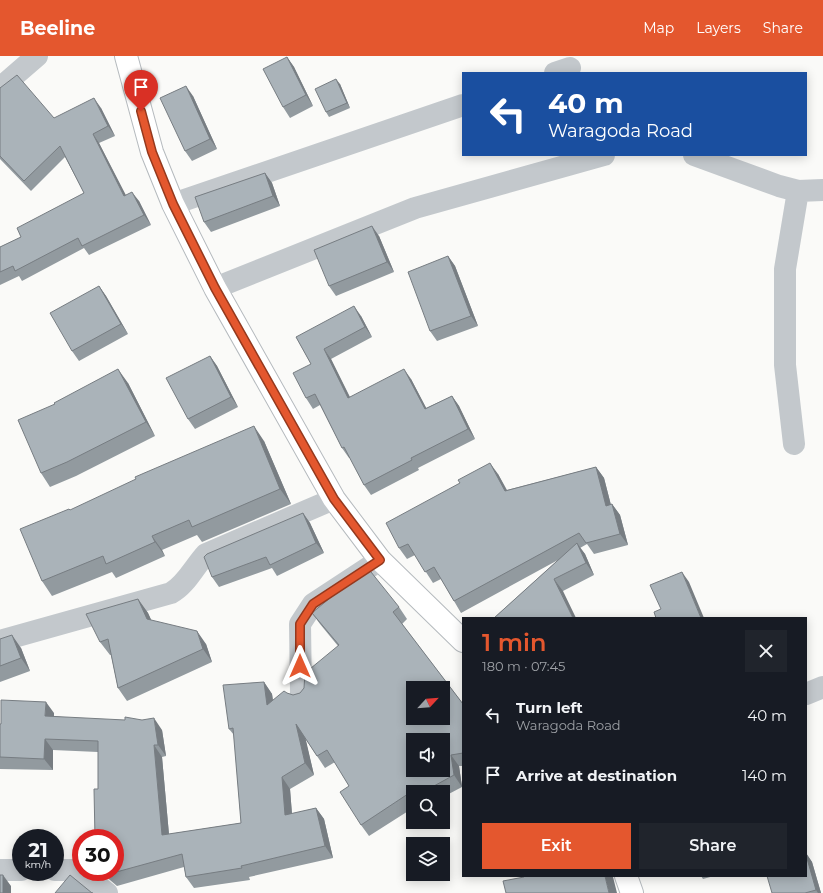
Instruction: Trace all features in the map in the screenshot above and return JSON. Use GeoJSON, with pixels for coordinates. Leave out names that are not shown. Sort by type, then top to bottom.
{"type":"FeatureCollection","features":[{"type":"Feature","properties":{"kind":"main road"},"geometry":{"type":"LineString","coordinates":[[126,56],[152,152],[173,204],[215,288],[334,499],[380,560],[462,641]]}},
{"type":"Feature","properties":{"kind":"main road"},"geometry":{"type":"LineString","coordinates":[[626,877],[632,893]]}},
{"type":"Feature","properties":{"kind":"street"},"geometry":{"type":"LineString","coordinates":[[0,88],[37,56]]}},
{"type":"Feature","properties":{"kind":"street"},"geometry":{"type":"LineString","coordinates":[[173,204],[462,104]]}},
{"type":"Feature","properties":{"kind":"street"},"geometry":{"type":"LineString","coordinates":[[215,288],[415,208],[600,156]]}},
{"type":"Feature","properties":{"kind":"street"},"geometry":{"type":"LineString","coordinates":[[697,156],[779,186],[798,191],[823,190]]}},
{"type":"Feature","properties":{"kind":"street"},"geometry":{"type":"LineString","coordinates":[[794,444],[785,365],[785,268],[798,191]]}},
{"type":"Feature","properties":{"kind":"street"},"geometry":{"type":"LineString","coordinates":[[0,641],[171,593],[179,589],[206,554],[334,499]]}},
{"type":"Feature","properties":{"kind":"street"},"geometry":{"type":"LineString","coordinates":[[301,694],[300,624],[313,604],[380,560]]}},
{"type":"Feature","properties":{"kind":"street"},"geometry":{"type":"LineString","coordinates":[[807,694],[823,687]]}},
{"type":"Feature","properties":{"kind":"street"},"geometry":{"type":"LineString","coordinates":[[0,870],[12,870]]}},
{"type":"Feature","properties":{"kind":"street"},"geometry":{"type":"LineString","coordinates":[[64,870],[78,870],[107,893]]}},
{"type":"Feature","properties":{"kind":"building"},"geometry":{"type":"Polygon","coordinates":[[[287,57],[306,95],[283,107],[263,69],[287,57]]]}},
{"type":"Feature","properties":{"kind":"building"},"geometry":{"type":"Polygon","coordinates":[[[17,75],[54,118],[94,98],[108,126],[93,134],[124,196],[132,192],[144,215],[82,246],[78,238],[15,271],[13,266],[0,272],[0,247],[21,237],[17,228],[84,193],[60,146],[24,181],[0,156],[0,88],[17,75]]]}},
{"type":"Feature","properties":{"kind":"building"},"geometry":{"type":"Polygon","coordinates":[[[336,79],[347,103],[326,112],[315,89],[336,79]]]}},
{"type":"Feature","properties":{"kind":"building"},"geometry":{"type":"Polygon","coordinates":[[[186,86],[210,139],[185,151],[160,98],[186,86]]]}},
{"type":"Feature","properties":{"kind":"building"},"geometry":{"type":"Polygon","coordinates":[[[265,173],[273,196],[204,222],[195,197],[265,173]]]}},
{"type":"Feature","properties":{"kind":"building"},"geometry":{"type":"Polygon","coordinates":[[[372,226],[387,262],[329,286],[314,250],[372,226]]]}},
{"type":"Feature","properties":{"kind":"building"},"geometry":{"type":"Polygon","coordinates":[[[448,256],[471,316],[430,331],[408,272],[448,256]]]}},
{"type":"Feature","properties":{"kind":"building"},"geometry":{"type":"Polygon","coordinates":[[[99,286],[121,324],[72,351],[50,313],[99,286]]]}},
{"type":"Feature","properties":{"kind":"building"},"geometry":{"type":"Polygon","coordinates":[[[354,306],[365,327],[324,349],[348,398],[404,369],[425,409],[452,396],[468,429],[411,458],[412,460],[364,485],[344,447],[342,448],[315,394],[306,398],[293,373],[311,364],[296,337],[354,306]]]}},
{"type":"Feature","properties":{"kind":"building"},"geometry":{"type":"Polygon","coordinates":[[[210,356],[231,397],[188,419],[166,378],[210,356]]]}},
{"type":"Feature","properties":{"kind":"building"},"geometry":{"type":"Polygon","coordinates":[[[118,369],[146,422],[67,462],[41,473],[18,420],[55,404],[54,403],[118,369]]]}},
{"type":"Feature","properties":{"kind":"building"},"geometry":{"type":"Polygon","coordinates":[[[254,426],[280,489],[192,527],[189,520],[152,536],[155,542],[106,564],[103,556],[42,581],[20,529],[69,509],[70,510],[136,479],[135,477],[254,426]]]}},
{"type":"Feature","properties":{"kind":"building"},"geometry":{"type":"Polygon","coordinates":[[[490,463],[505,491],[596,467],[606,506],[612,504],[620,534],[586,543],[579,533],[454,601],[434,567],[425,572],[408,544],[399,548],[386,523],[460,483],[458,480],[490,463]]]}},
{"type":"Feature","properties":{"kind":"building"},"geometry":{"type":"Polygon","coordinates":[[[303,513],[316,543],[270,565],[266,557],[212,577],[204,557],[207,554],[303,513]]]}},
{"type":"Feature","properties":{"kind":"building"},"geometry":{"type":"Polygon","coordinates":[[[577,543],[586,563],[554,579],[573,617],[495,617],[577,543]]]}},
{"type":"Feature","properties":{"kind":"building"},"geometry":{"type":"Polygon","coordinates":[[[367,567],[399,607],[393,612],[446,681],[406,681],[406,725],[450,725],[450,687],[462,703],[462,753],[451,755],[454,775],[436,785],[406,785],[406,795],[361,825],[340,792],[349,786],[327,750],[317,756],[296,724],[305,763],[282,777],[285,815],[316,808],[325,846],[241,866],[242,868],[186,877],[182,854],[124,870],[124,829],[95,829],[94,789],[98,789],[98,741],[45,739],[44,759],[0,757],[1,700],[46,702],[45,716],[125,720],[125,717],[142,720],[154,718],[158,745],[154,745],[162,835],[241,823],[233,728],[229,729],[223,685],[264,682],[267,705],[284,691],[293,695],[300,693],[304,688],[305,673],[339,645],[312,613],[367,567]]]}},
{"type":"Feature","properties":{"kind":"building"},"geometry":{"type":"Polygon","coordinates":[[[682,572],[701,617],[656,617],[654,612],[661,609],[650,585],[682,572]]]}},
{"type":"Feature","properties":{"kind":"building"},"geometry":{"type":"Polygon","coordinates":[[[138,599],[147,619],[197,631],[203,649],[118,688],[108,639],[100,642],[86,614],[138,599]]]}},
{"type":"Feature","properties":{"kind":"building"},"geometry":{"type":"Polygon","coordinates":[[[12,635],[21,658],[0,666],[0,639],[12,635]]]}},
{"type":"Feature","properties":{"kind":"building"},"geometry":{"type":"Polygon","coordinates":[[[807,858],[816,890],[805,893],[772,893],[767,877],[807,877],[807,858]]]}},
{"type":"Feature","properties":{"kind":"building"},"geometry":{"type":"Polygon","coordinates":[[[0,875],[3,875],[3,893],[0,893],[0,875]]]}},
{"type":"Feature","properties":{"kind":"building"},"geometry":{"type":"Polygon","coordinates":[[[70,875],[72,877],[72,881],[77,881],[92,893],[55,893],[70,875]]]}},
{"type":"Feature","properties":{"kind":"building"},"geometry":{"type":"Polygon","coordinates":[[[524,877],[605,877],[609,893],[506,893],[503,881],[524,877]]]}},
{"type":"Feature","properties":{"kind":"route"},"geometry":{"type":"LineString","coordinates":[[141,111],[152,152],[173,204],[215,288],[334,499],[380,560],[313,604],[300,624],[300,666]]}}]}
